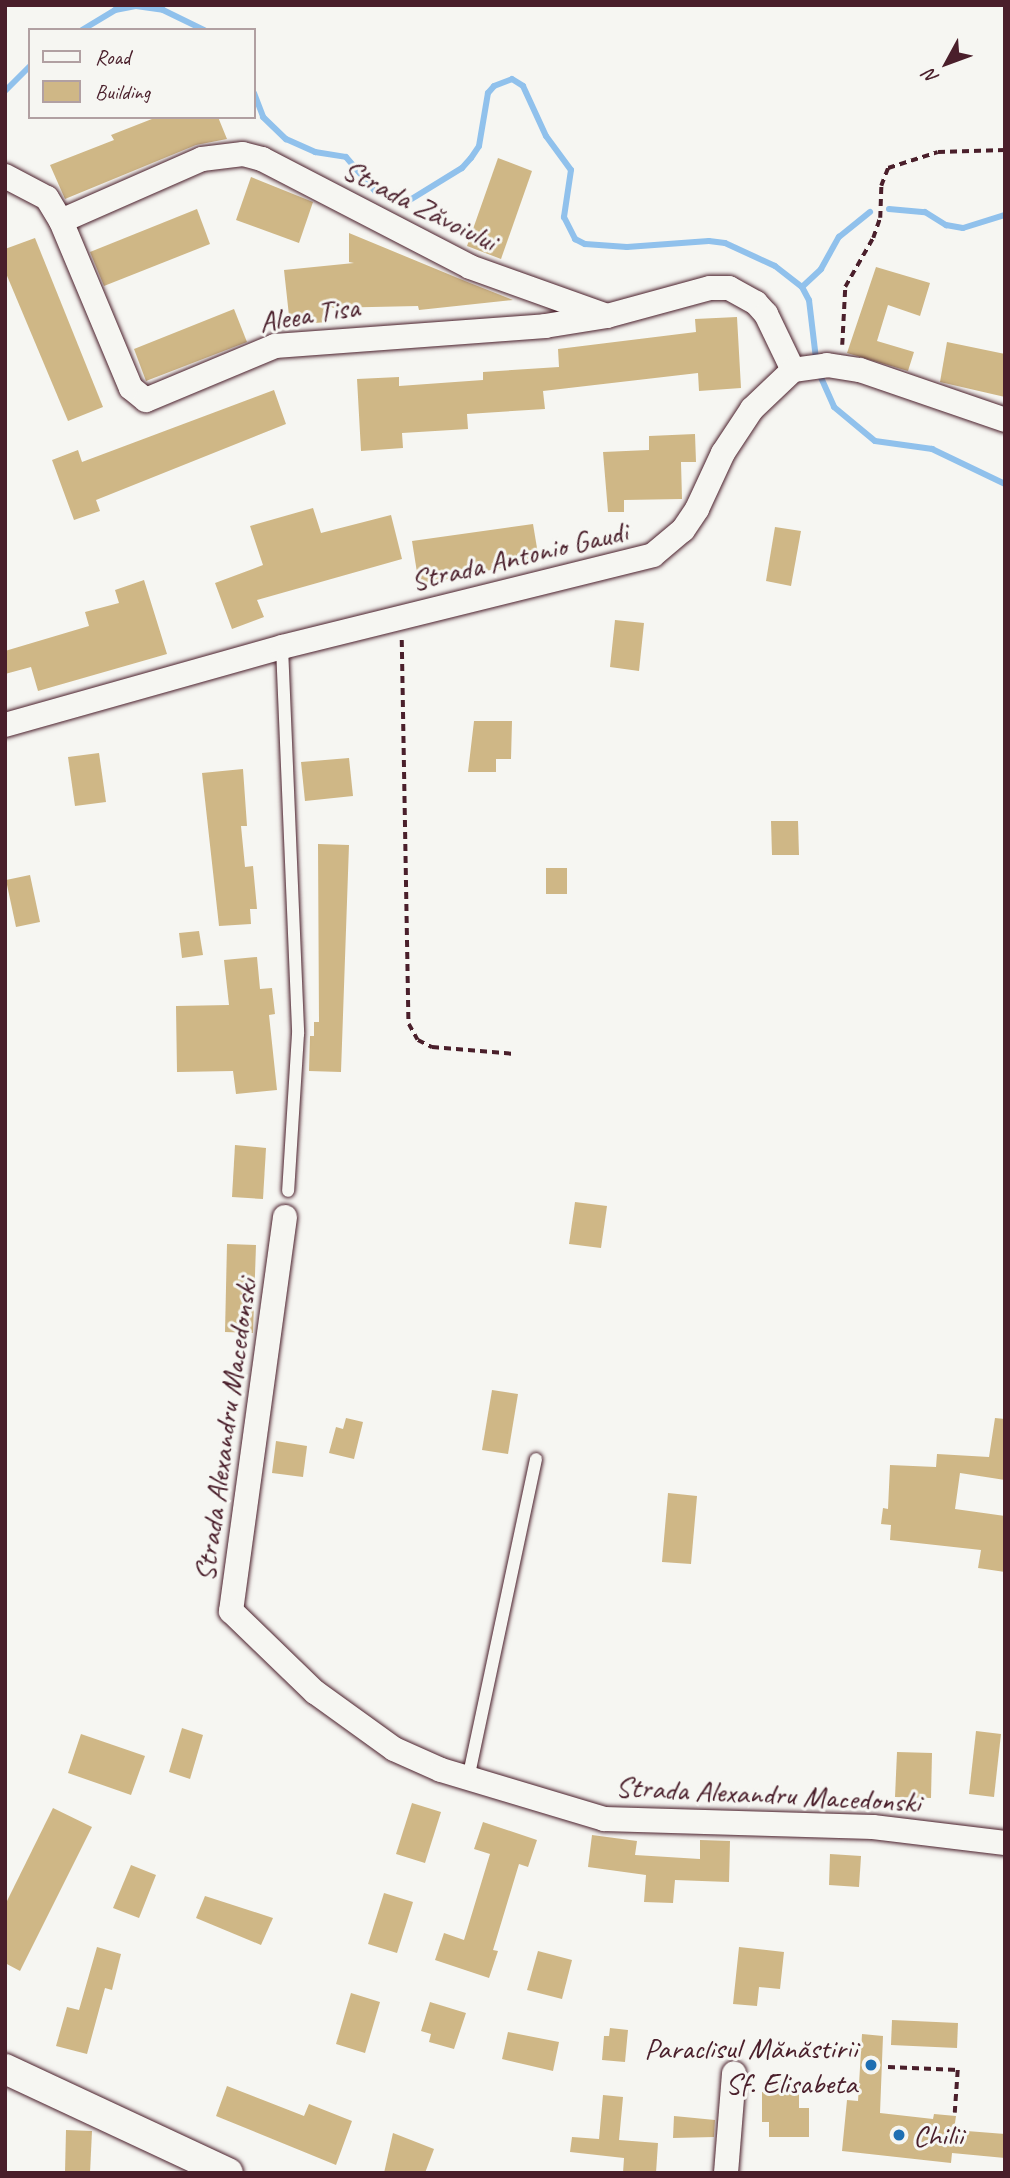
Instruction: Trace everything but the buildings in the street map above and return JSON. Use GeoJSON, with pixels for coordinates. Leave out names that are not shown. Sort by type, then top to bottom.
{"type":"FeatureCollection","features":[{"type":"Feature","properties":{"kind":"street","name":"Strada Zăvoiului"},"geometry":{"type":"LineString","coordinates":[[61,221],[202,159],[243,154],[262,159],[470,267],[607,316]]}},
{"type":"Feature","properties":{"kind":"street"},"geometry":{"type":"LineString","coordinates":[[5,176],[47,198],[61,221]]}},
{"type":"Feature","properties":{"kind":"street","name":"Aleea Tisa"},"geometry":{"type":"LineString","coordinates":[[61,221],[131,388],[146,400],[275,346],[545,326],[607,316]]}},
{"type":"Feature","properties":{"kind":"street"},"geometry":{"type":"LineString","coordinates":[[607,316],[710,288],[729,288],[744,294],[817,368],[1005,420]]}},
{"type":"Feature","properties":{"kind":"street","name":"Strada Antonio Gaudi"},"geometry":{"type":"LineString","coordinates":[[5,724],[282,647],[653,555],[683,530],[697,509],[723,453],[752,410],[817,368]]}},
{"type":"Feature","properties":{"kind":"street","name":"Strada Alexandru Macedonski"},"geometry":{"type":"LineString","coordinates":[[285,1217],[231,1611],[315,1692],[394,1749],[468,1779],[604,1819],[873,1827],[1005,1843]]}},
{"type":"Feature","properties":{"kind":"street"},"geometry":{"type":"LineString","coordinates":[[5,2068],[228,2173]]}},
{"type":"Feature","properties":{"kind":"street"},"geometry":{"type":"LineString","coordinates":[[726,2173],[734,2073]]}},
{"type":"Feature","properties":{"kind":"lane"},"geometry":{"type":"LineString","coordinates":[[282,647],[298,1034],[288,1191]]}},
{"type":"Feature","properties":{"kind":"lane"},"geometry":{"type":"LineString","coordinates":[[468,1779],[536,1459]]}},
{"type":"Feature","properties":{"kind":"path"},"geometry":{"type":"LineString","coordinates":[[817,368],[845,287],[877,228],[881,186],[888,169],[938,152],[1005,150]]}},
{"type":"Feature","properties":{"kind":"path"},"geometry":{"type":"LineString","coordinates":[[401,616],[409,1024],[418,1040],[432,1047],[515,1054]]}},
{"type":"Feature","properties":{"kind":"path"},"geometry":{"type":"LineString","coordinates":[[888,2067],[958,2070],[955,2113]]}},
{"type":"Feature","properties":{"kind":"waterway"},"geometry":{"type":"LineString","coordinates":[[85,28],[115,10],[136,6],[163,10],[200,28]]}},
{"type":"Feature","properties":{"kind":"waterway"},"geometry":{"type":"LineString","coordinates":[[5,91],[28,68]]}},
{"type":"Feature","properties":{"kind":"waterway"},"geometry":{"type":"LineString","coordinates":[[256,98],[263,117],[286,139],[315,152],[346,157],[375,191],[405,203],[462,168],[471,158],[479,146],[488,93],[494,86],[512,79],[523,86],[546,136],[571,170],[564,217],[575,239],[585,244],[627,247],[709,241],[725,243],[775,266],[802,287],[809,300],[816,359]]}},
{"type":"Feature","properties":{"kind":"waterway"},"geometry":{"type":"LineString","coordinates":[[889,209],[925,212],[946,225],[963,228],[1005,215]]}},
{"type":"Feature","properties":{"kind":"waterway"},"geometry":{"type":"LineString","coordinates":[[802,287],[821,269],[839,237],[870,212]]}},
{"type":"Feature","properties":{"kind":"waterway"},"geometry":{"type":"LineString","coordinates":[[819,373],[834,407],[875,441],[932,449],[1005,484]]}},
{"type":"Feature","properties":{"kind":"place","name":"Paraclisul Mănăstirii Sf. Elisabeta"},"geometry":{"type":"Point","coordinates":[871,2065]}},
{"type":"Feature","properties":{"kind":"place","name":"Chilii"},"geometry":{"type":"Point","coordinates":[899,2135]}}]}
